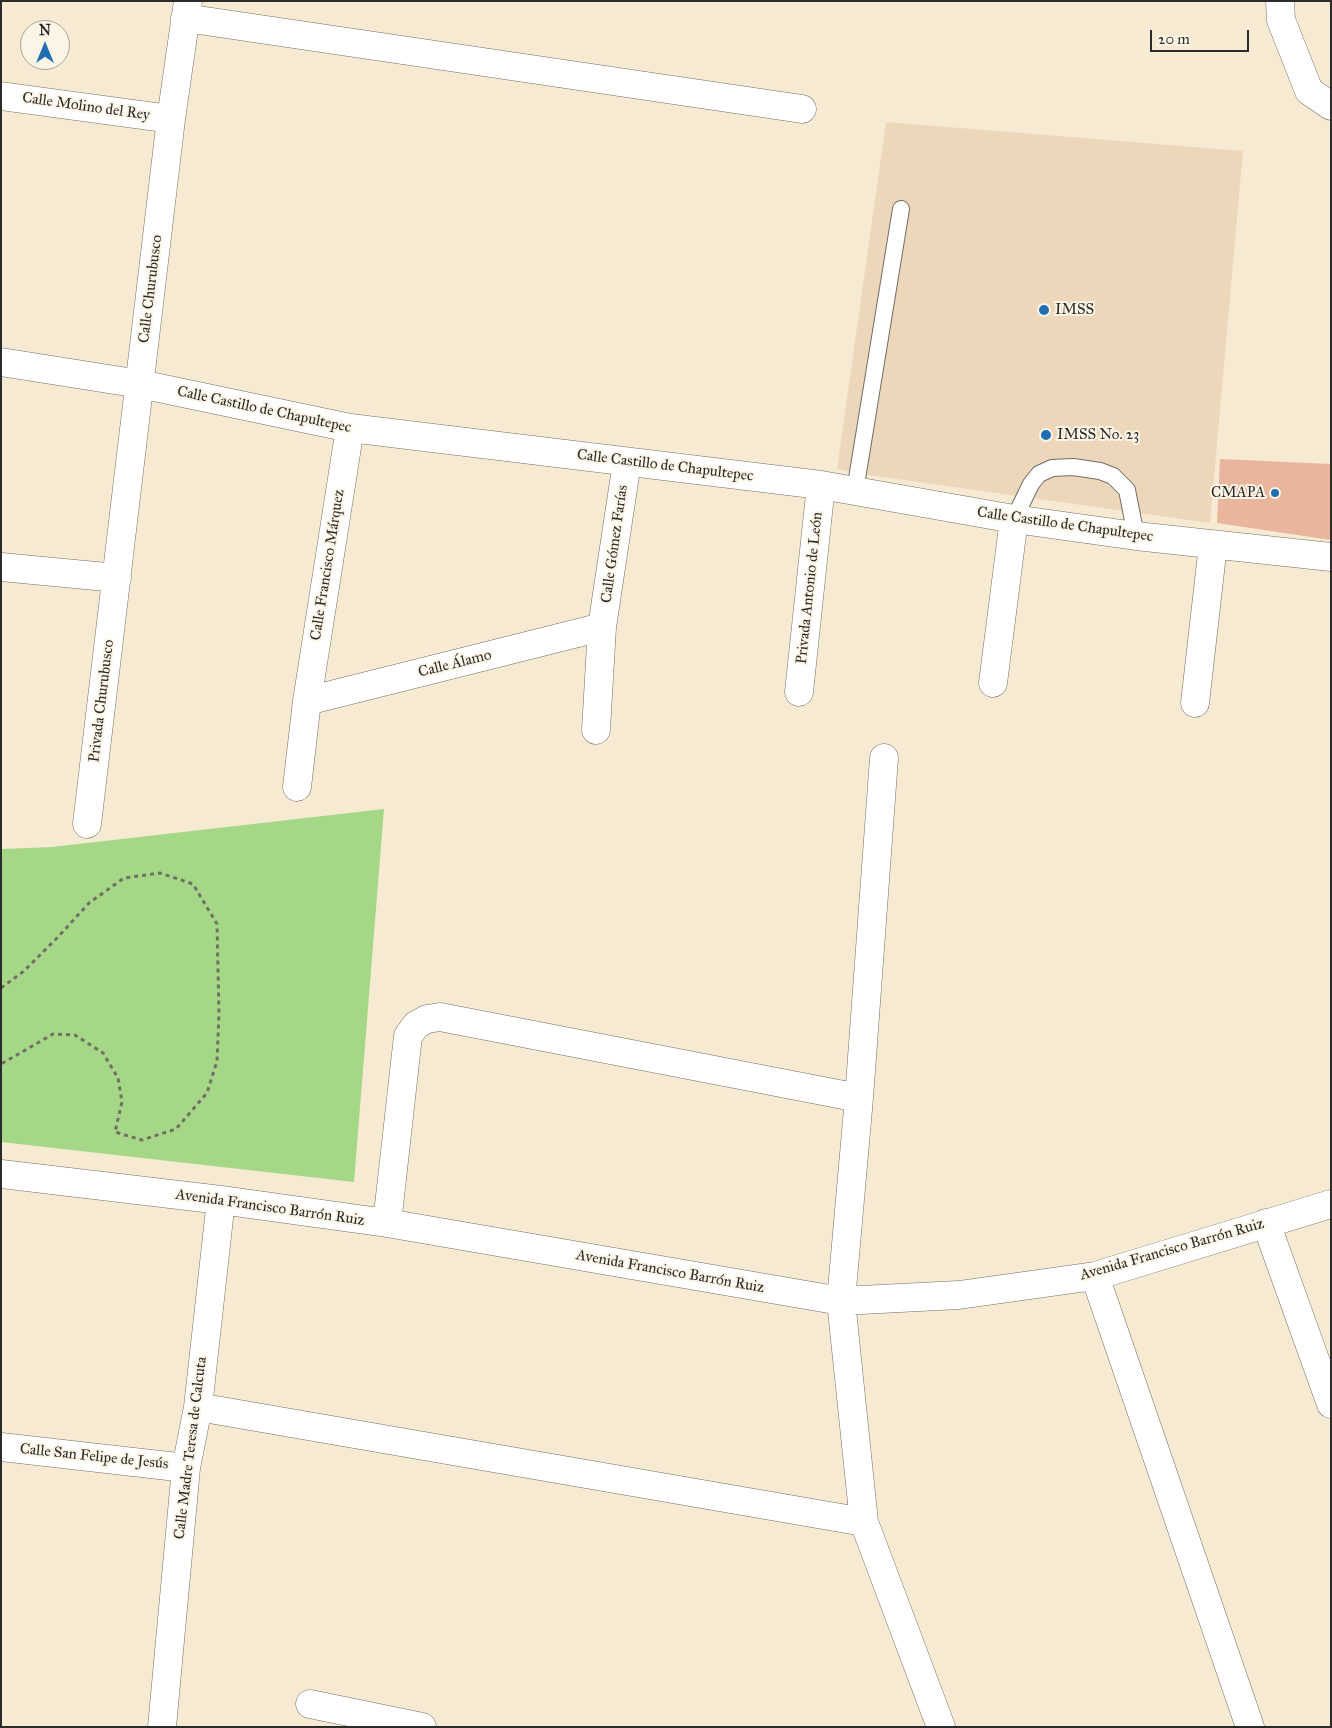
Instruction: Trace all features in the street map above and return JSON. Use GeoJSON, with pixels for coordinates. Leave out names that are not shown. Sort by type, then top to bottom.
{"type":"FeatureCollection","features":[{"type":"Feature","properties":{"kind":"street"},"geometry":{"type":"LineString","coordinates":[[1280,1],[1281,20],[1309,91],[1331,106]]}},
{"type":"Feature","properties":{"kind":"street"},"geometry":{"type":"LineString","coordinates":[[187,10],[802,109]]}},
{"type":"Feature","properties":{"kind":"street","name":"Calle Churubusco"},"geometry":{"type":"LineString","coordinates":[[117,578],[171,119],[187,10]]}},
{"type":"Feature","properties":{"kind":"street","name":"Calle Molino del Rey"},"geometry":{"type":"LineString","coordinates":[[1,96],[171,119]]}},
{"type":"Feature","properties":{"kind":"street","name":"Calle Castillo de Chapultepec"},"geometry":{"type":"LineString","coordinates":[[1,362],[140,384],[350,428],[821,485],[1014,519],[1136,536],[1331,557]]}},
{"type":"Feature","properties":{"kind":"street","name":"Calle Francisco Márquez"},"geometry":{"type":"LineString","coordinates":[[297,787],[307,701],[350,428]]}},
{"type":"Feature","properties":{"kind":"street","name":"Calle Gómez Farías"},"geometry":{"type":"LineString","coordinates":[[596,730],[602,627],[627,462]]}},
{"type":"Feature","properties":{"kind":"street","name":"Privada Antonio de León"},"geometry":{"type":"LineString","coordinates":[[799,692],[821,485]]}},
{"type":"Feature","properties":{"kind":"street"},"geometry":{"type":"LineString","coordinates":[[993,683],[1014,519]]}},
{"type":"Feature","properties":{"kind":"street"},"geometry":{"type":"LineString","coordinates":[[1195,703],[1213,545]]}},
{"type":"Feature","properties":{"kind":"street"},"geometry":{"type":"LineString","coordinates":[[1,567],[117,578]]}},
{"type":"Feature","properties":{"kind":"street","name":"Privada Churubusco"},"geometry":{"type":"LineString","coordinates":[[87,824],[117,578]]}},
{"type":"Feature","properties":{"kind":"street","name":"Calle Álamo"},"geometry":{"type":"LineString","coordinates":[[307,701],[602,627]]}},
{"type":"Feature","properties":{"kind":"street"},"geometry":{"type":"LineString","coordinates":[[884,758],[859,1098],[841,1301],[864,1522],[941,1727]]}},
{"type":"Feature","properties":{"kind":"street"},"geometry":{"type":"LineString","coordinates":[[387,1223],[408,1036],[416,1025],[428,1019],[440,1017],[859,1098]]}},
{"type":"Feature","properties":{"kind":"street","name":"Avenida Francisco Barrón Ruiz"},"geometry":{"type":"LineString","coordinates":[[1,1174],[221,1200],[387,1223],[841,1301],[959,1295],[1095,1276],[1330,1204]]}},
{"type":"Feature","properties":{"kind":"street","name":"Calle Madre Teresa de Calcuta"},"geometry":{"type":"LineString","coordinates":[[162,1727],[186,1468],[198,1407],[221,1200]]}},
{"type":"Feature","properties":{"kind":"street"},"geometry":{"type":"LineString","coordinates":[[1266,1223],[1331,1404]]}},
{"type":"Feature","properties":{"kind":"street"},"geometry":{"type":"LineString","coordinates":[[1095,1276],[1250,1727]]}},
{"type":"Feature","properties":{"kind":"street"},"geometry":{"type":"LineString","coordinates":[[198,1407],[864,1522]]}},
{"type":"Feature","properties":{"kind":"street","name":"Calle San Felipe de Jesús"},"geometry":{"type":"LineString","coordinates":[[1,1447],[186,1468]]}},
{"type":"Feature","properties":{"kind":"street"},"geometry":{"type":"LineString","coordinates":[[310,1704],[422,1727]]}},
{"type":"Feature","properties":{"kind":"lane"},"geometry":{"type":"LineString","coordinates":[[855,491],[901,209]]}},
{"type":"Feature","properties":{"kind":"lane"},"geometry":{"type":"LineString","coordinates":[[1014,519],[1038,474],[1052,468],[1073,467],[1100,471],[1113,476],[1127,490],[1136,536]]}},
{"type":"Feature","properties":{"kind":"path"},"geometry":{"type":"LineString","coordinates":[[1,988],[24,971],[89,903],[124,878],[160,873],[193,884],[218,924],[218,1061],[207,1094],[176,1129],[142,1140],[115,1132],[122,1102],[118,1078],[103,1054],[75,1035],[53,1034],[1,1064]]}},
{"type":"Feature","properties":{"kind":"shaded area","name":"IMSS"},"geometry":{"type":"Polygon","coordinates":[[[886,122],[1243,151],[1210,523],[837,469],[886,122]]]}},
{"type":"Feature","properties":{"kind":"green space"},"geometry":{"type":"Polygon","coordinates":[[[384,809],[354,1182],[1,1142],[1,849],[52,847],[384,809]]]}},
{"type":"Feature","properties":{"kind":"building","name":"CMAPA"},"geometry":{"type":"Polygon","coordinates":[[[1220,459],[1331,464],[1331,540],[1217,523],[1220,459]]]}},
{"type":"Feature","properties":{"kind":"place","name":"IMSS"},"geometry":{"type":"Point","coordinates":[1044,310]}},
{"type":"Feature","properties":{"kind":"place","name":"IMSS No. 23"},"geometry":{"type":"Point","coordinates":[1046,435]}},
{"type":"Feature","properties":{"kind":"place","name":"CMAPA"},"geometry":{"type":"Point","coordinates":[1275,493]}}]}
